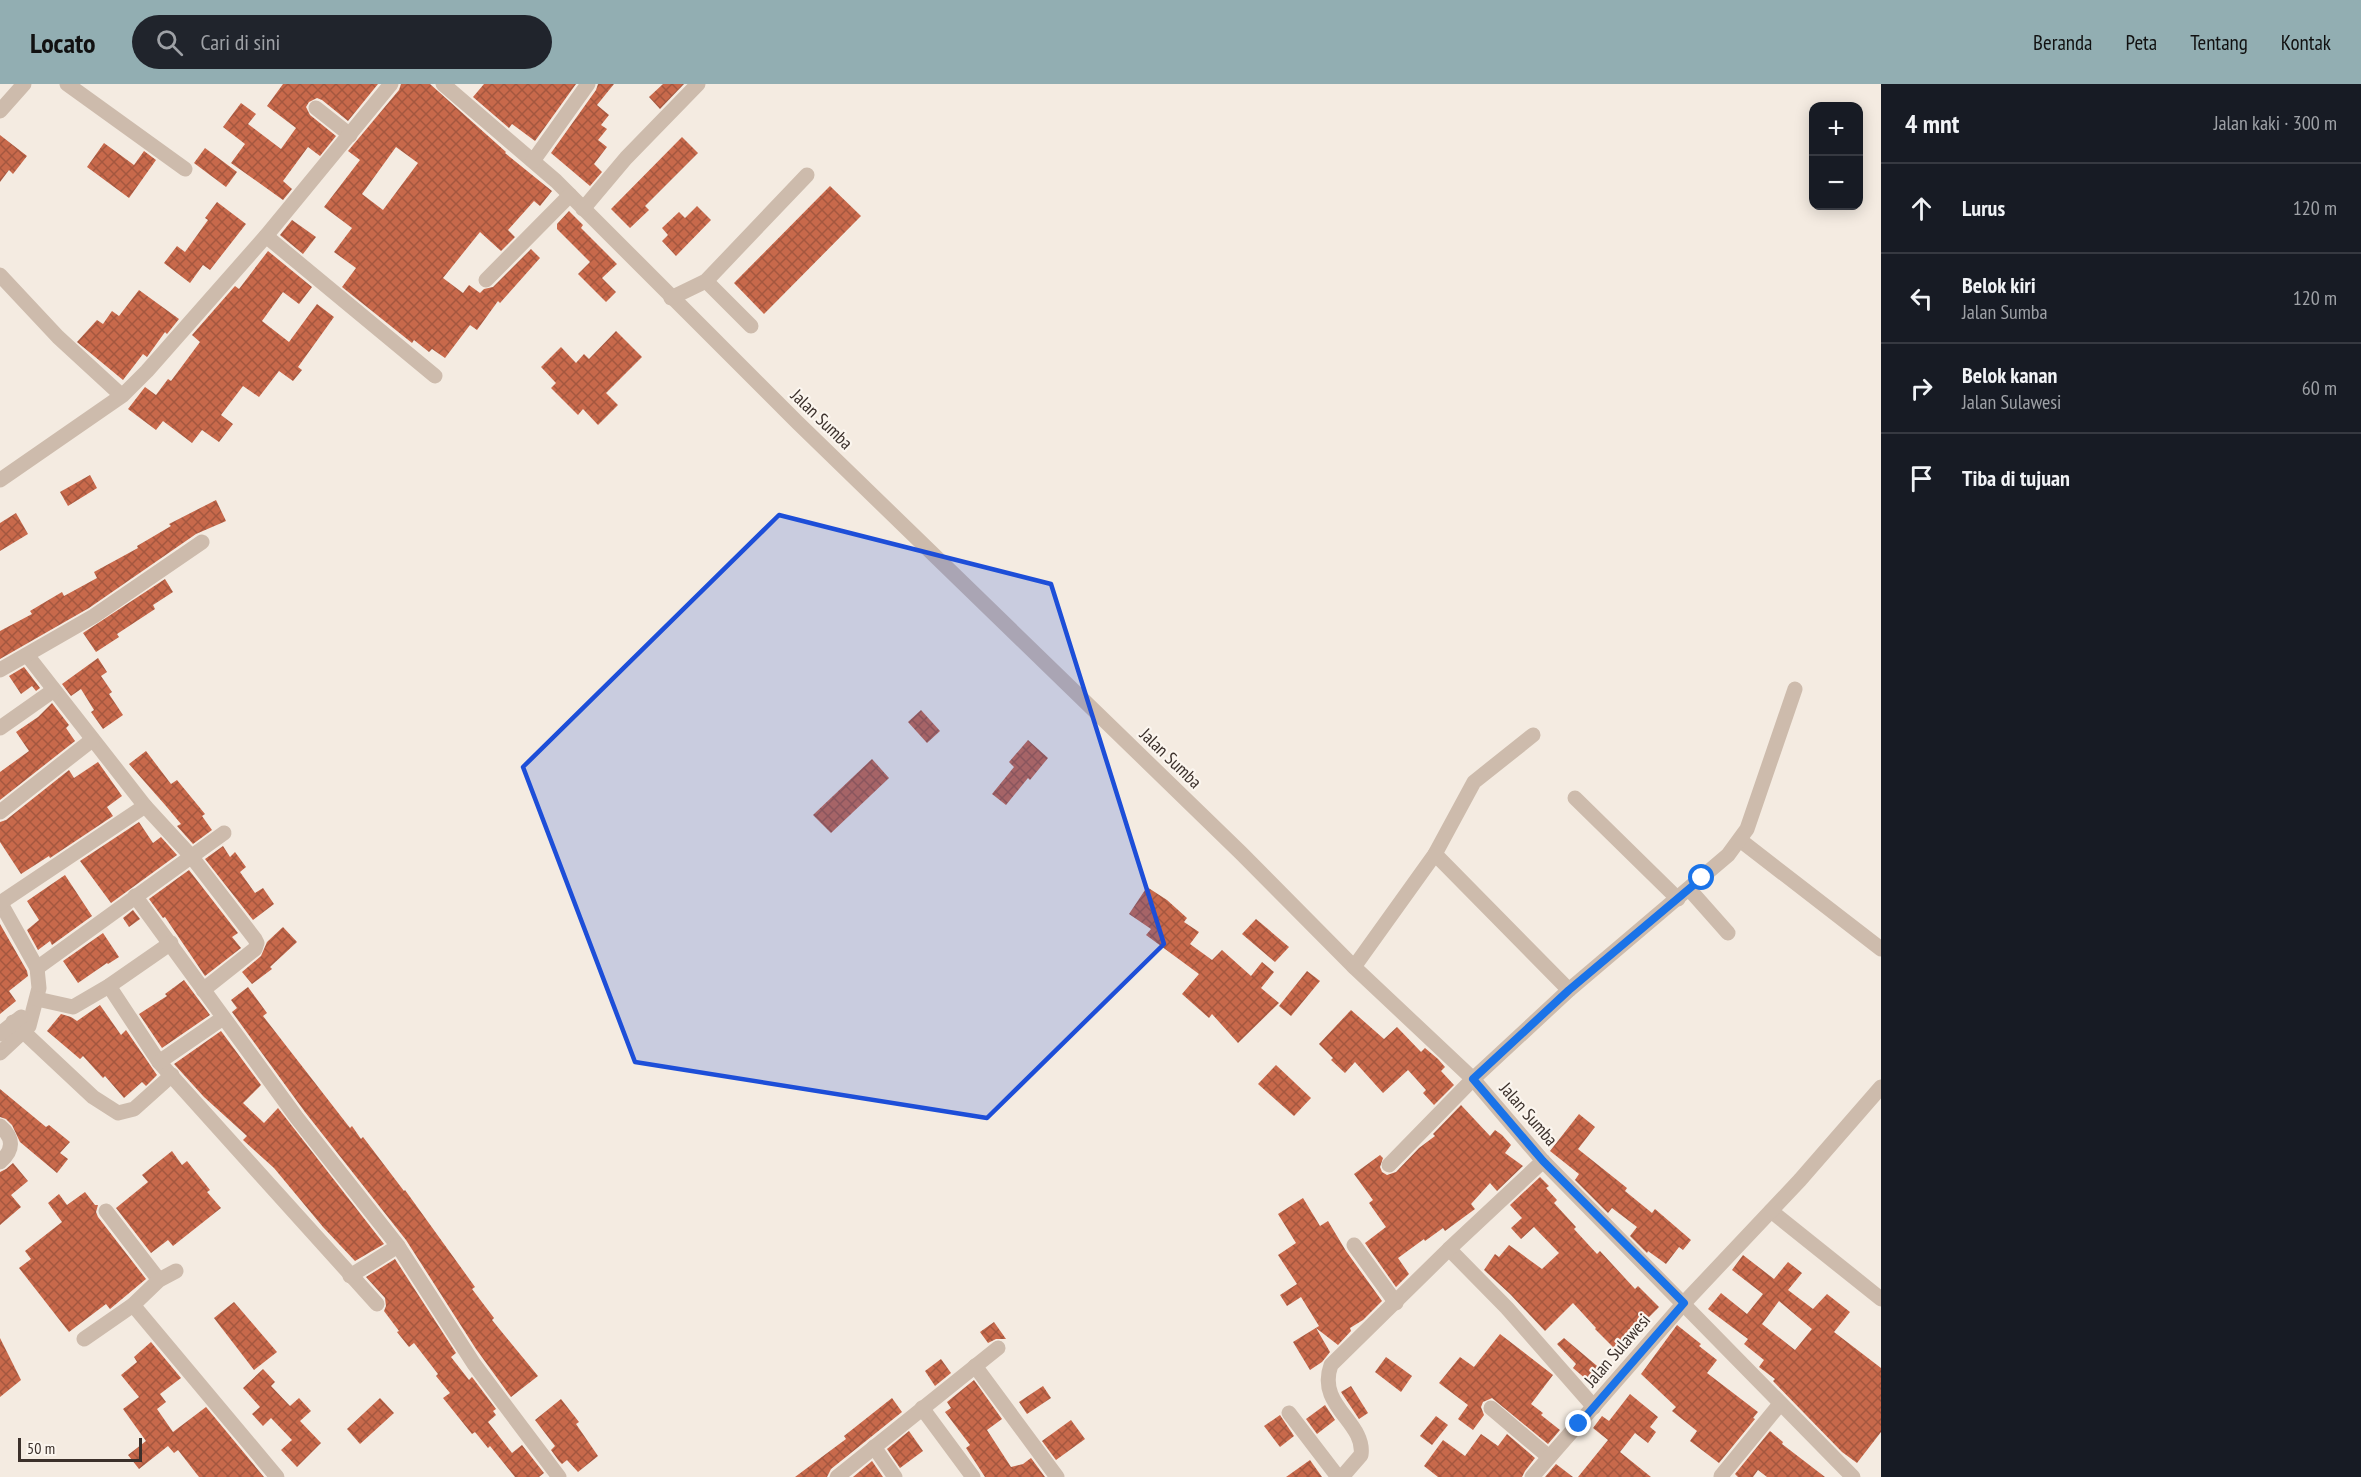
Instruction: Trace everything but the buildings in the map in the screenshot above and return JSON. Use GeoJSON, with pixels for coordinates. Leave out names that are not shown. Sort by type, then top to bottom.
{"type":"FeatureCollection","features":[{"type":"Feature","properties":{"kind":"street"},"geometry":{"type":"LineString","coordinates":[[0,111],[24,84]]}},
{"type":"Feature","properties":{"kind":"street"},"geometry":{"type":"LineString","coordinates":[[67,84],[185,169]]}},
{"type":"Feature","properties":{"kind":"street","name":"Jalan Sumba"},"geometry":{"type":"LineString","coordinates":[[443,84],[570,195],[798,423],[1241,853],[1354,967],[1473,1079],[1543,1161],[1853,1477]]}},
{"type":"Feature","properties":{"kind":"street"},"geometry":{"type":"LineString","coordinates":[[533,161],[588,84]]}},
{"type":"Feature","properties":{"kind":"street"},"geometry":{"type":"LineString","coordinates":[[583,209],[626,158],[698,84]]}},
{"type":"Feature","properties":{"kind":"street"},"geometry":{"type":"LineString","coordinates":[[0,480],[121,395],[147,371],[266,236],[389,86]]}},
{"type":"Feature","properties":{"kind":"street"},"geometry":{"type":"LineString","coordinates":[[316,108],[350,135]]}},
{"type":"Feature","properties":{"kind":"street"},"geometry":{"type":"LineString","coordinates":[[671,298],[706,281],[807,175]]}},
{"type":"Feature","properties":{"kind":"street"},"geometry":{"type":"LineString","coordinates":[[486,280],[550,218],[570,195]]}},
{"type":"Feature","properties":{"kind":"street"},"geometry":{"type":"LineString","coordinates":[[266,236],[435,376]]}},
{"type":"Feature","properties":{"kind":"street"},"geometry":{"type":"LineString","coordinates":[[0,275],[58,337],[121,395]]}},
{"type":"Feature","properties":{"kind":"street"},"geometry":{"type":"LineString","coordinates":[[706,281],[751,326]]}},
{"type":"Feature","properties":{"kind":"street"},"geometry":{"type":"LineString","coordinates":[[0,670],[94,616],[202,542]]}},
{"type":"Feature","properties":{"kind":"street"},"geometry":{"type":"LineString","coordinates":[[27,655],[145,806],[191,856],[257,943],[255,949],[203,990]]}},
{"type":"Feature","properties":{"kind":"street"},"geometry":{"type":"LineString","coordinates":[[1389,1165],[1473,1079],[1569,990],[1728,855],[1747,829],[1795,689]]}},
{"type":"Feature","properties":{"kind":"street"},"geometry":{"type":"LineString","coordinates":[[0,728],[54,690]]}},
{"type":"Feature","properties":{"kind":"street"},"geometry":{"type":"LineString","coordinates":[[1354,967],[1435,854],[1474,782],[1533,735]]}},
{"type":"Feature","properties":{"kind":"street"},"geometry":{"type":"LineString","coordinates":[[0,812],[92,740]]}},
{"type":"Feature","properties":{"kind":"street"},"geometry":{"type":"LineString","coordinates":[[1575,798],[1728,933]]}},
{"type":"Feature","properties":{"kind":"street"},"geometry":{"type":"LineString","coordinates":[[0,1053],[24,1033],[35,1006],[37,968],[2,908],[145,806]]}},
{"type":"Feature","properties":{"kind":"street"},"geometry":{"type":"LineString","coordinates":[[37,968],[224,833]]}},
{"type":"Feature","properties":{"kind":"street"},"geometry":{"type":"LineString","coordinates":[[1740,840],[1881,949]]}},
{"type":"Feature","properties":{"kind":"street"},"geometry":{"type":"LineString","coordinates":[[1435,854],[1569,990]]}},
{"type":"Feature","properties":{"kind":"street"},"geometry":{"type":"LineString","coordinates":[[135,896],[297,1118],[398,1246],[474,1364],[558,1477]]}},
{"type":"Feature","properties":{"kind":"street"},"geometry":{"type":"LineString","coordinates":[[0,1034],[35,1006],[73,1007],[109,986],[171,943]]}},
{"type":"Feature","properties":{"kind":"street"},"geometry":{"type":"LineString","coordinates":[[109,986],[159,1062],[377,1304]]}},
{"type":"Feature","properties":{"kind":"street"},"geometry":{"type":"LineString","coordinates":[[159,1062],[223,1018]]}},
{"type":"Feature","properties":{"kind":"street"},"geometry":{"type":"LineString","coordinates":[[13,1022],[93,1097],[118,1113],[134,1109],[172,1075]]}},
{"type":"Feature","properties":{"kind":"street","name":"Jalan Sulawesi"},"geometry":{"type":"LineString","coordinates":[[1532,1477],[1684,1303],[1771,1211],[1881,1087]]}},
{"type":"Feature","properties":{"kind":"street"},"geometry":{"type":"LineString","coordinates":[[0,1126],[12,1140],[12,1148],[8,1156],[0,1162]]}},
{"type":"Feature","properties":{"kind":"street"},"geometry":{"type":"LineString","coordinates":[[1342,1477],[1361,1455],[1361,1442],[1335,1402],[1327,1383],[1331,1365],[1543,1161]]}},
{"type":"Feature","properties":{"kind":"street"},"geometry":{"type":"LineString","coordinates":[[106,1211],[159,1280]]}},
{"type":"Feature","properties":{"kind":"street"},"geometry":{"type":"LineString","coordinates":[[1771,1211],[1881,1299]]}},
{"type":"Feature","properties":{"kind":"street"},"geometry":{"type":"LineString","coordinates":[[1354,1245],[1396,1303]]}},
{"type":"Feature","properties":{"kind":"street"},"geometry":{"type":"LineString","coordinates":[[351,1276],[398,1246]]}},
{"type":"Feature","properties":{"kind":"street"},"geometry":{"type":"LineString","coordinates":[[1449,1249],[1507,1308],[1594,1407]]}},
{"type":"Feature","properties":{"kind":"street"},"geometry":{"type":"LineString","coordinates":[[84,1339],[133,1305],[159,1280],[176,1271]]}},
{"type":"Feature","properties":{"kind":"street"},"geometry":{"type":"LineString","coordinates":[[133,1305],[277,1477]]}},
{"type":"Feature","properties":{"kind":"street"},"geometry":{"type":"LineString","coordinates":[[837,1477],[998,1348]]}},
{"type":"Feature","properties":{"kind":"street"},"geometry":{"type":"LineString","coordinates":[[975,1366],[1057,1477]]}},
{"type":"Feature","properties":{"kind":"street"},"geometry":{"type":"LineString","coordinates":[[1721,1476],[1780,1404]]}},
{"type":"Feature","properties":{"kind":"street"},"geometry":{"type":"LineString","coordinates":[[921,1408],[973,1477]]}},
{"type":"Feature","properties":{"kind":"street"},"geometry":{"type":"LineString","coordinates":[[1491,1408],[1549,1457]]}},
{"type":"Feature","properties":{"kind":"street"},"geometry":{"type":"LineString","coordinates":[[1289,1413],[1338,1477]]}},
{"type":"Feature","properties":{"kind":"street"},"geometry":{"type":"LineString","coordinates":[[874,1446],[895,1477]]}},
{"type":"Feature","properties":{"kind":"highlighted area"},"geometry":{"type":"Polygon","coordinates":[[[779,515],[1051,584],[1164,944],[987,1118],[635,1062],[523,767],[779,515]]]}},
{"type":"Feature","properties":{"kind":"route"},"geometry":{"type":"LineString","coordinates":[[1579,1424],[1684,1303],[1543,1161],[1473,1079],[1569,990],[1702,878]]}}]}
